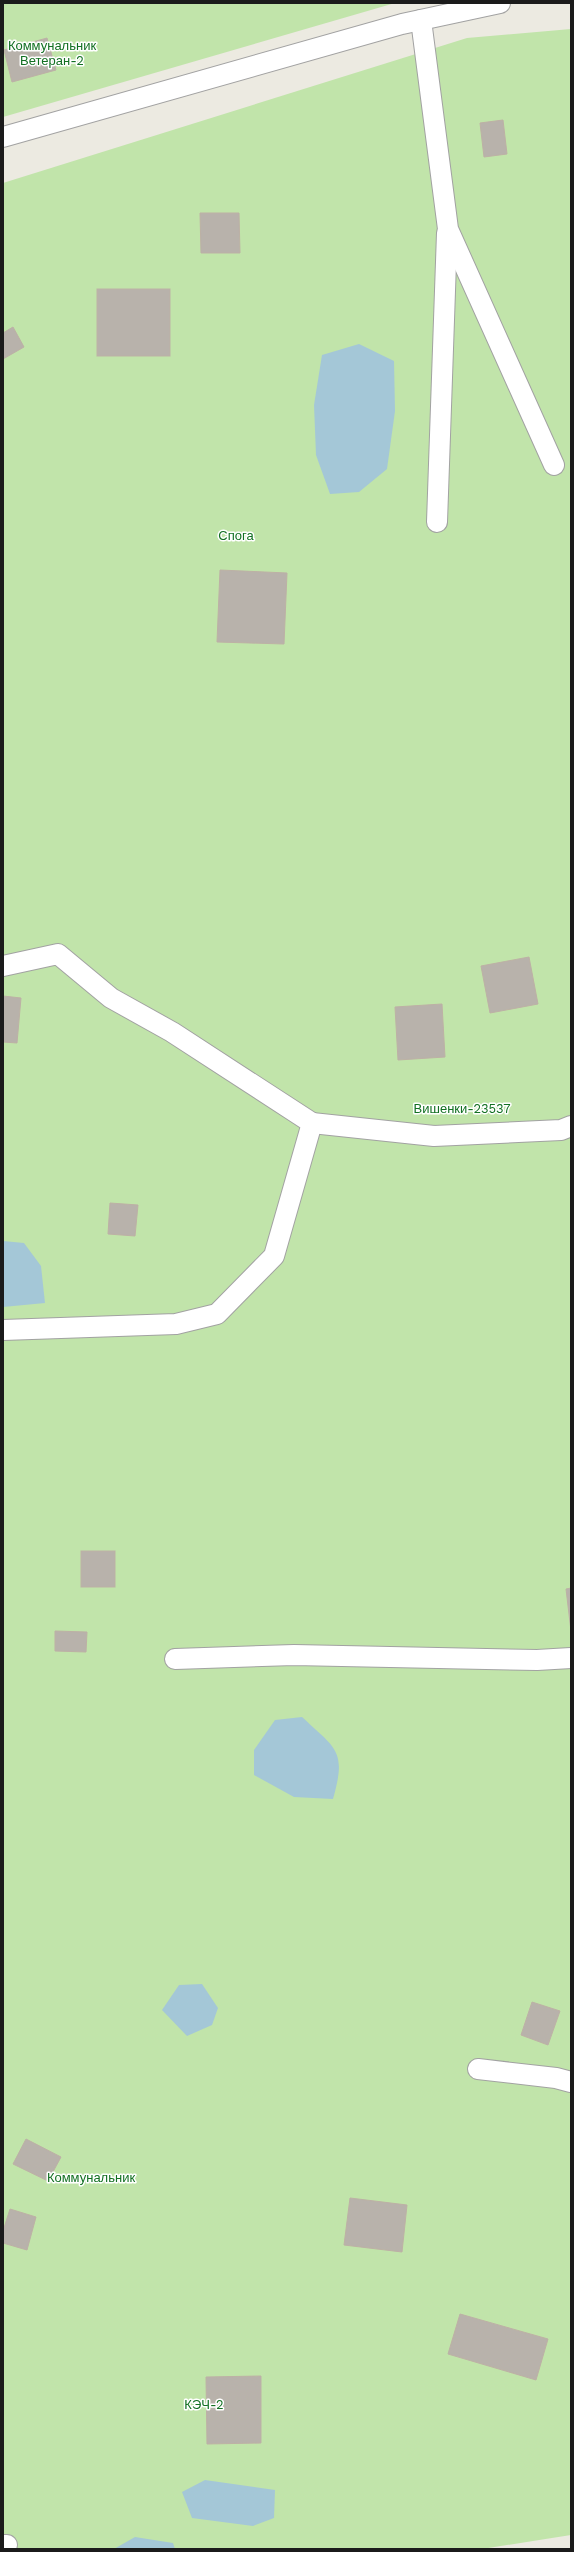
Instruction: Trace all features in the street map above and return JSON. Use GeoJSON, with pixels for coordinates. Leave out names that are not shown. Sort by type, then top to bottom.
{"type":"FeatureCollection","features":[{"type":"Feature","properties":{"kind":"lane"},"geometry":{"type":"LineString","coordinates":[[3,138],[421,20],[500,3]]}},
{"type":"Feature","properties":{"kind":"lane"},"geometry":{"type":"LineString","coordinates":[[421,20],[448,229],[437,522]]}},
{"type":"Feature","properties":{"kind":"lane"},"geometry":{"type":"LineString","coordinates":[[448,229],[554,465]]}},
{"type":"Feature","properties":{"kind":"lane"},"geometry":{"type":"LineString","coordinates":[[3,966],[58,954],[111,998],[172,1032],[312,1123],[434,1136],[561,1130],[571,1126]]}},
{"type":"Feature","properties":{"kind":"lane"},"geometry":{"type":"LineString","coordinates":[[3,1330],[176,1324],[217,1314],[274,1256],[312,1123]]}},
{"type":"Feature","properties":{"kind":"lane"},"geometry":{"type":"LineString","coordinates":[[175,1659],[294,1655],[537,1660],[571,1658]]}},
{"type":"Feature","properties":{"kind":"lane"},"geometry":{"type":"LineString","coordinates":[[478,2069],[556,2078],[571,2082]]}},
{"type":"Feature","properties":{"kind":"green space","name":"Коммунальник Ветеран-2"},"geometry":{"type":"Polygon","coordinates":[[[3,3],[395,3],[3,117],[3,3]]]}},
{"type":"Feature","properties":{"kind":"green space","name":"Спога"},"geometry":{"type":"Polygon","coordinates":[[[571,29],[571,2535],[482,2549],[3,2549],[3,183],[467,38],[571,29]]]}},
{"type":"Feature","properties":{"kind":"water"},"geometry":{"type":"Polygon","coordinates":[[[359,344],[394,361],[395,411],[387,469],[359,492],[330,494],[316,455],[314,405],[322,355],[359,344]]]}},
{"type":"Feature","properties":{"kind":"water"},"geometry":{"type":"Polygon","coordinates":[[[3,1241],[24,1243],[41,1266],[45,1303],[3,1307],[3,1241]]]}},
{"type":"Feature","properties":{"kind":"water"},"geometry":{"type":"Polygon","coordinates":[[[302,1717],[323,1736],[336,1752],[339,1770],[333,1799],[294,1797],[254,1775],[254,1750],[275,1720],[302,1717]]]}},
{"type":"Feature","properties":{"kind":"water"},"geometry":{"type":"Polygon","coordinates":[[[202,1984],[218,2008],[212,2025],[187,2036],[162,2010],[179,1985],[202,1984]]]}},
{"type":"Feature","properties":{"kind":"water"},"geometry":{"type":"Polygon","coordinates":[[[205,2480],[275,2490],[274,2518],[253,2526],[192,2518],[182,2492],[205,2480]]]}},
{"type":"Feature","properties":{"kind":"water"},"geometry":{"type":"Polygon","coordinates":[[[135,2537],[173,2543],[175,2549],[114,2549],[135,2537]]]}},
{"type":"Feature","properties":{"kind":"building"},"geometry":{"type":"Polygon","coordinates":[[[47,38],[56,70],[12,82],[4,50],[47,38]]]}},
{"type":"Feature","properties":{"kind":"building"},"geometry":{"type":"Polygon","coordinates":[[[503,120],[507,154],[484,157],[480,123],[503,120]]]}},
{"type":"Feature","properties":{"kind":"building"},"geometry":{"type":"Polygon","coordinates":[[[200,213],[239,213],[240,253],[201,253],[200,213]]]}},
{"type":"Feature","properties":{"kind":"building"},"geometry":{"type":"Polygon","coordinates":[[[97,289],[170,289],[170,356],[97,356],[97,289]]]}},
{"type":"Feature","properties":{"kind":"building"},"geometry":{"type":"Polygon","coordinates":[[[13,327],[24,347],[3,359],[3,333],[13,327]]]}},
{"type":"Feature","properties":{"kind":"building"},"geometry":{"type":"Polygon","coordinates":[[[220,570],[287,573],[284,644],[217,642],[220,570]]]}},
{"type":"Feature","properties":{"kind":"building"},"geometry":{"type":"Polygon","coordinates":[[[529,957],[538,1004],[490,1013],[481,966],[529,957]]]}},
{"type":"Feature","properties":{"kind":"building"},"geometry":{"type":"Polygon","coordinates":[[[3,996],[21,998],[17,1043],[3,1042],[3,996]]]}},
{"type":"Feature","properties":{"kind":"building"},"geometry":{"type":"Polygon","coordinates":[[[442,1004],[445,1057],[398,1060],[395,1007],[442,1004]]]}},
{"type":"Feature","properties":{"kind":"building"},"geometry":{"type":"Polygon","coordinates":[[[110,1203],[138,1205],[135,1236],[108,1234],[110,1203]]]}},
{"type":"Feature","properties":{"kind":"building"},"geometry":{"type":"Polygon","coordinates":[[[81,1551],[115,1551],[115,1587],[81,1587],[81,1551]]]}},
{"type":"Feature","properties":{"kind":"building"},"geometry":{"type":"Polygon","coordinates":[[[571,1588],[571,1631],[566,1589],[571,1588]]]}},
{"type":"Feature","properties":{"kind":"building"},"geometry":{"type":"Polygon","coordinates":[[[55,1631],[87,1632],[86,1652],[55,1651],[55,1631]]]}},
{"type":"Feature","properties":{"kind":"building"},"geometry":{"type":"Polygon","coordinates":[[[532,2002],[560,2011],[548,2045],[521,2035],[532,2002]]]}},
{"type":"Feature","properties":{"kind":"building"},"geometry":{"type":"Polygon","coordinates":[[[26,2139],[61,2157],[48,2181],[13,2164],[26,2139]]]}},
{"type":"Feature","properties":{"kind":"building"},"geometry":{"type":"Polygon","coordinates":[[[350,2198],[407,2205],[402,2252],[344,2245],[350,2198]]]}},
{"type":"Feature","properties":{"kind":"building"},"geometry":{"type":"Polygon","coordinates":[[[10,2209],[36,2217],[27,2250],[3,2243],[3,2231],[10,2209]]]}},
{"type":"Feature","properties":{"kind":"building"},"geometry":{"type":"Polygon","coordinates":[[[460,2314],[548,2339],[536,2380],[448,2354],[460,2314]]]}},
{"type":"Feature","properties":{"kind":"building"},"geometry":{"type":"Polygon","coordinates":[[[261,2376],[261,2443],[207,2444],[206,2377],[261,2376]]]}},
{"type":"Feature","properties":{"kind":"park label","name":"Вишенки-23537"},"geometry":{"type":"Point","coordinates":[462,1108]}},
{"type":"Feature","properties":{"kind":"park label","name":"Коммунальник"},"geometry":{"type":"Point","coordinates":[91,2177]}},
{"type":"Feature","properties":{"kind":"park label","name":"КЭЧ-2"},"geometry":{"type":"Point","coordinates":[204,2404]}}]}
